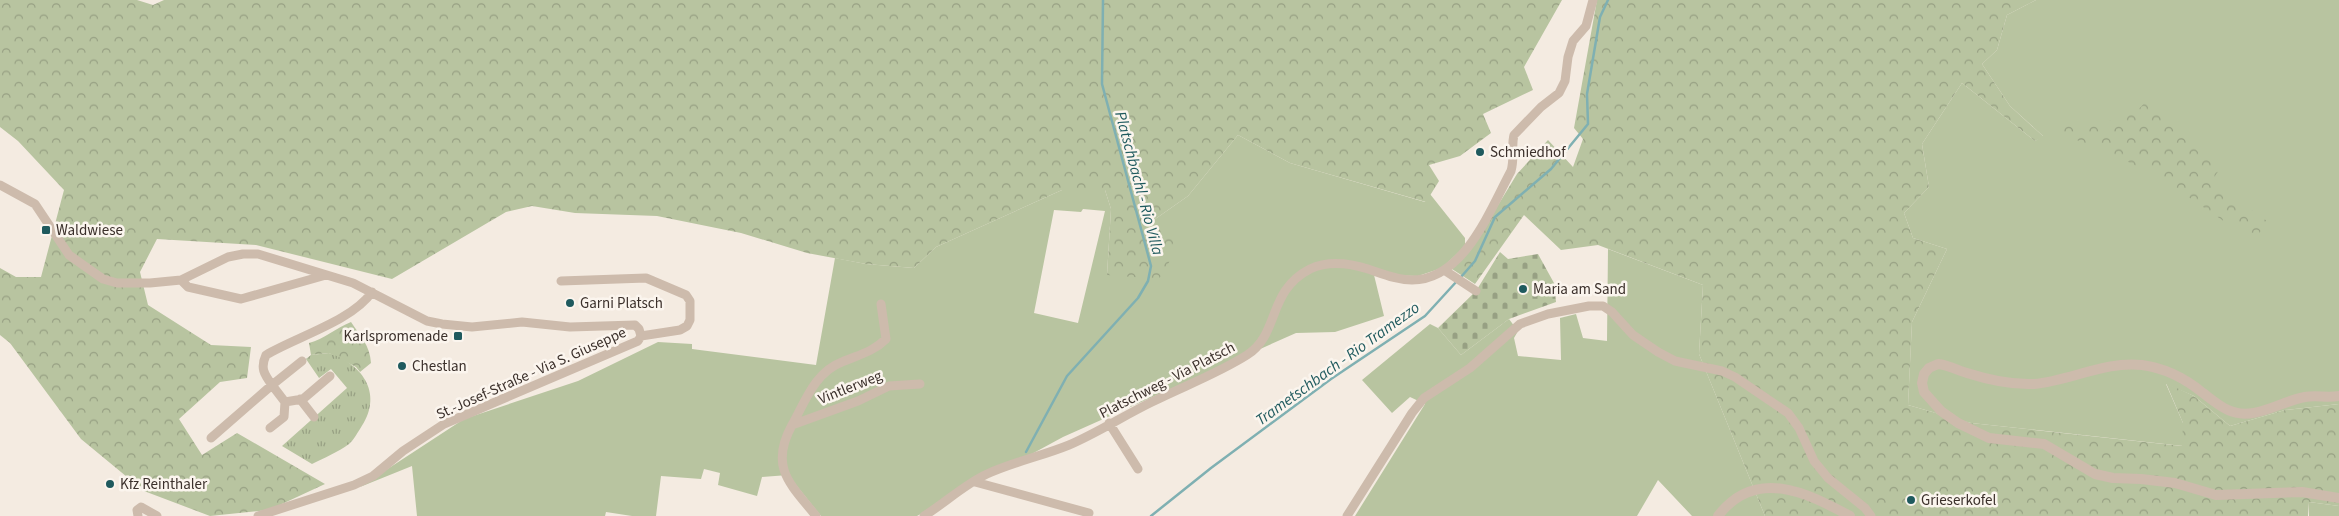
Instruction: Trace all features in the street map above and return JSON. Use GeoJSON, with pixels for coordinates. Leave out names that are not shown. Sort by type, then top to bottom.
{"type":"FeatureCollection","features":[{"type":"Feature","properties":{"kind":"street"},"geometry":{"type":"LineString","coordinates":[[1473,289],[1447,272],[1469,246],[1512,171],[1514,160],[1512,141],[1514,135],[1541,107],[1559,93],[1563,86],[1573,41],[1586,26],[1593,0]]}},
{"type":"Feature","properties":{"kind":"street"},"geometry":{"type":"LineString","coordinates":[[0,184],[35,204],[69,255],[103,279],[134,284],[181,280],[188,286],[241,299],[326,275]]}},
{"type":"Feature","properties":{"kind":"street","name":"St.-Josef-Straße - Via S. Giuseppe"},"geometry":{"type":"LineString","coordinates":[[181,280],[228,257],[258,254],[326,275],[372,292],[428,320],[442,324],[472,327],[522,322],[570,327],[635,325],[639,329],[641,336],[638,341],[444,424],[403,451],[373,476],[354,485],[258,516]]}},
{"type":"Feature","properties":{"kind":"street","name":"Platschweg - Via Platsch"},"geometry":{"type":"LineString","coordinates":[[924,516],[986,474],[1067,446],[1109,423],[1216,372],[1248,354],[1262,340],[1276,305],[1286,287],[1311,268],[1332,263],[1354,264],[1392,276],[1413,280],[1447,272]]}},
{"type":"Feature","properties":{"kind":"street"},"geometry":{"type":"LineString","coordinates":[[561,280],[646,278],[686,295],[690,302],[690,320],[687,326],[680,330],[641,336]]}},
{"type":"Feature","properties":{"kind":"street"},"geometry":{"type":"LineString","coordinates":[[270,428],[284,417],[285,402],[265,375],[262,365],[266,355],[297,341],[342,316],[366,300],[372,292]]}},
{"type":"Feature","properties":{"kind":"street","name":"Vintlerweg"},"geometry":{"type":"LineString","coordinates":[[816,516],[791,485],[782,465],[781,452],[792,425],[819,377],[841,362],[859,357],[886,339],[882,304]]}},
{"type":"Feature","properties":{"kind":"street"},"geometry":{"type":"LineString","coordinates":[[1347,516],[1412,413],[1424,398],[1470,368],[1520,324],[1548,314],[1589,306],[1603,306],[1612,312],[1633,335],[1658,352],[1675,361],[1722,371],[1735,377],[1788,413],[1799,428],[1819,467],[1828,478],[1865,508],[1871,516]]}},
{"type":"Feature","properties":{"kind":"street"},"geometry":{"type":"LineString","coordinates":[[211,438],[302,361]]}},
{"type":"Feature","properties":{"kind":"street"},"geometry":{"type":"LineString","coordinates":[[2339,396],[2309,396],[2292,399],[2260,412],[2243,414],[2230,411],[2184,380],[2162,370],[2142,365],[2119,366],[2052,381],[2015,384],[1994,381],[1938,364],[1929,368],[1924,374],[1922,383],[1924,392],[1941,411],[1974,432],[1989,438],[2044,444],[2095,474],[2113,478],[2141,478],[2175,483],[2216,495],[2302,492],[2339,498]]}},
{"type":"Feature","properties":{"kind":"street"},"geometry":{"type":"LineString","coordinates":[[285,402],[300,400],[330,376]]}},
{"type":"Feature","properties":{"kind":"street","name":"Vintlerweg"},"geometry":{"type":"LineString","coordinates":[[792,425],[858,401],[889,386],[920,384]]}},
{"type":"Feature","properties":{"kind":"street"},"geometry":{"type":"LineString","coordinates":[[300,400],[314,417]]}},
{"type":"Feature","properties":{"kind":"street"},"geometry":{"type":"LineString","coordinates":[[1109,423],[1138,469]]}},
{"type":"Feature","properties":{"kind":"street"},"geometry":{"type":"LineString","coordinates":[[975,482],[1089,513]]}},
{"type":"Feature","properties":{"kind":"street"},"geometry":{"type":"LineString","coordinates":[[1718,516],[1736,498],[1757,489],[1769,487],[1792,490],[1809,496],[1850,516]]}},
{"type":"Feature","properties":{"kind":"street"},"geometry":{"type":"LineString","coordinates":[[138,516],[137,510],[141,507],[157,516]]}},
{"type":"Feature","properties":{"kind":"green space"},"geometry":{"type":"Polygon","coordinates":[[[0,0],[137,0],[153,5],[164,0],[1562,0],[1524,67],[1533,90],[1483,114],[1491,133],[1460,156],[1429,165],[1439,181],[1426,202],[1290,163],[1238,135],[1188,196],[1151,222],[1180,244],[1159,279],[1107,275],[1111,209],[1105,190],[1062,190],[936,247],[914,268],[866,264],[807,253],[741,233],[657,216],[575,213],[532,206],[506,212],[392,279],[256,245],[157,239],[140,272],[148,305],[211,345],[251,347],[247,378],[220,382],[179,419],[202,455],[237,433],[325,484],[269,510],[210,516],[144,491],[81,439],[10,343],[0,335],[0,268],[16,277],[41,277],[64,190],[18,141],[0,127],[0,0]]]}},
{"type":"Feature","properties":{"kind":"green space"},"geometry":{"type":"Polygon","coordinates":[[[1597,0],[2036,0],[2007,15],[1997,50],[1982,64],[2010,106],[2044,137],[2035,141],[1962,83],[1922,144],[1929,187],[1904,213],[1913,238],[1947,249],[1912,322],[1908,405],[1971,423],[2182,446],[2183,423],[2166,383],[2194,396],[2230,426],[2285,410],[2339,404],[2339,506],[2309,502],[2308,516],[1765,516],[1699,354],[1703,285],[1598,245],[1561,250],[1524,215],[1475,284],[1452,269],[1470,251],[1517,174],[1548,140],[1573,167],[1583,139],[1574,128],[1597,0]]]}},
{"type":"Feature","properties":{"kind":"green space"},"geometry":{"type":"Polygon","coordinates":[[[2036,0],[2339,0],[2339,404],[2285,410],[2230,426],[2194,396],[2166,384],[2183,423],[2183,446],[1971,423],[1908,405],[1912,322],[1947,249],[1913,238],[1904,213],[1929,187],[1922,144],[1962,83],[2035,141],[2043,136],[2010,106],[1982,64],[1997,50],[2007,15],[2036,0]]]}},
{"type":"Feature","properties":{"kind":"green space"},"geometry":{"type":"Polygon","coordinates":[[[2151,98],[2181,135],[2207,160],[2219,163],[2221,167],[2215,176],[2220,188],[2267,221],[2255,240],[2244,235],[2171,185],[2108,151],[2062,135],[2064,125],[2110,121],[2121,118],[2132,114],[2147,99],[2151,98]]]}},
{"type":"Feature","properties":{"kind":"green space"},"geometry":{"type":"Polygon","coordinates":[[[1238,135],[1290,163],[1425,202],[1430,194],[1465,238],[1465,246],[1442,268],[1418,276],[1374,275],[1384,316],[1335,332],[1296,333],[1063,437],[917,516],[821,516],[788,475],[762,477],[757,496],[718,485],[720,473],[704,469],[701,479],[661,476],[656,516],[632,516],[606,512],[605,516],[417,516],[412,466],[360,487],[464,419],[578,381],[658,342],[692,344],[692,349],[816,365],[835,258],[866,264],[914,268],[936,247],[1062,190],[1105,190],[1111,209],[1107,275],[1151,222],[1188,196],[1238,135]],[[1083,209],[1081,212],[1054,210],[1034,313],[1078,323],[1105,211],[1083,209]]]}},
{"type":"Feature","properties":{"kind":"green space"},"geometry":{"type":"Polygon","coordinates":[[[1608,249],[1703,285],[1699,354],[1765,516],[1692,516],[1658,480],[1637,516],[1355,516],[1425,404],[1410,397],[1392,413],[1362,380],[1430,324],[1438,328],[1461,355],[1509,319],[1518,331],[1514,338],[1518,356],[1561,360],[1560,318],[1576,314],[1583,338],[1607,341],[1608,249]]]}},
{"type":"Feature","properties":{"kind":"green space"},"geometry":{"type":"Polygon","coordinates":[[[1500,252],[1508,259],[1538,254],[1554,283],[1556,302],[1509,319],[1461,355],[1438,328],[1476,291],[1500,252]]]}},
{"type":"Feature","properties":{"kind":"green space"},"geometry":{"type":"Polygon","coordinates":[[[351,322],[367,346],[371,363],[360,372],[356,367],[329,353],[311,355],[309,343],[351,322]]]}},
{"type":"Feature","properties":{"kind":"green space"},"geometry":{"type":"Polygon","coordinates":[[[329,353],[341,358],[361,373],[370,393],[370,404],[367,416],[354,439],[345,447],[312,464],[282,446],[347,388],[331,369],[319,378],[306,359],[311,355],[329,353]]]}},
{"type":"Feature","properties":{"kind":"green space"},"geometry":{"type":"Polygon","coordinates":[[[2309,502],[2339,506],[2339,516],[2309,516],[2309,502]]]}},
{"type":"Feature","properties":{"kind":"waterway","name":"Platschbachl - Rio Villa"},"geometry":{"type":"LineString","coordinates":[[1026,452],[1067,376],[1138,298],[1148,281],[1151,266],[1102,84],[1103,0]]}},
{"type":"Feature","properties":{"kind":"waterway","name":"Trametschbach - Rio Tramezzo"},"geometry":{"type":"LineString","coordinates":[[1461,277],[1475,261],[1495,217],[1551,169],[1588,124],[1587,94],[1600,17],[1608,0]]}},
{"type":"Feature","properties":{"kind":"waterway","name":"Trametschbach - Rio Tramezzo"},"geometry":{"type":"LineString","coordinates":[[1151,516],[1211,468],[1331,379],[1425,316],[1457,281]]}},
{"type":"Feature","properties":{"kind":"place","name":"Schmiedhof"},"geometry":{"type":"Point","coordinates":[1480,152]}},
{"type":"Feature","properties":{"kind":"place","name":"Waldwiese"},"geometry":{"type":"Point","coordinates":[46,230]}},
{"type":"Feature","properties":{"kind":"place","name":"Maria am Sand"},"geometry":{"type":"Point","coordinates":[1523,289]}},
{"type":"Feature","properties":{"kind":"place","name":"Garni Platsch"},"geometry":{"type":"Point","coordinates":[570,303]}},
{"type":"Feature","properties":{"kind":"place","name":"Karlspromenade"},"geometry":{"type":"Point","coordinates":[458,336]}},
{"type":"Feature","properties":{"kind":"place","name":"Chestlan"},"geometry":{"type":"Point","coordinates":[402,366]}},
{"type":"Feature","properties":{"kind":"place","name":"Kfz Reinthaler"},"geometry":{"type":"Point","coordinates":[110,484]}},
{"type":"Feature","properties":{"kind":"place","name":"Grieserkofel"},"geometry":{"type":"Point","coordinates":[1911,500]}}]}
